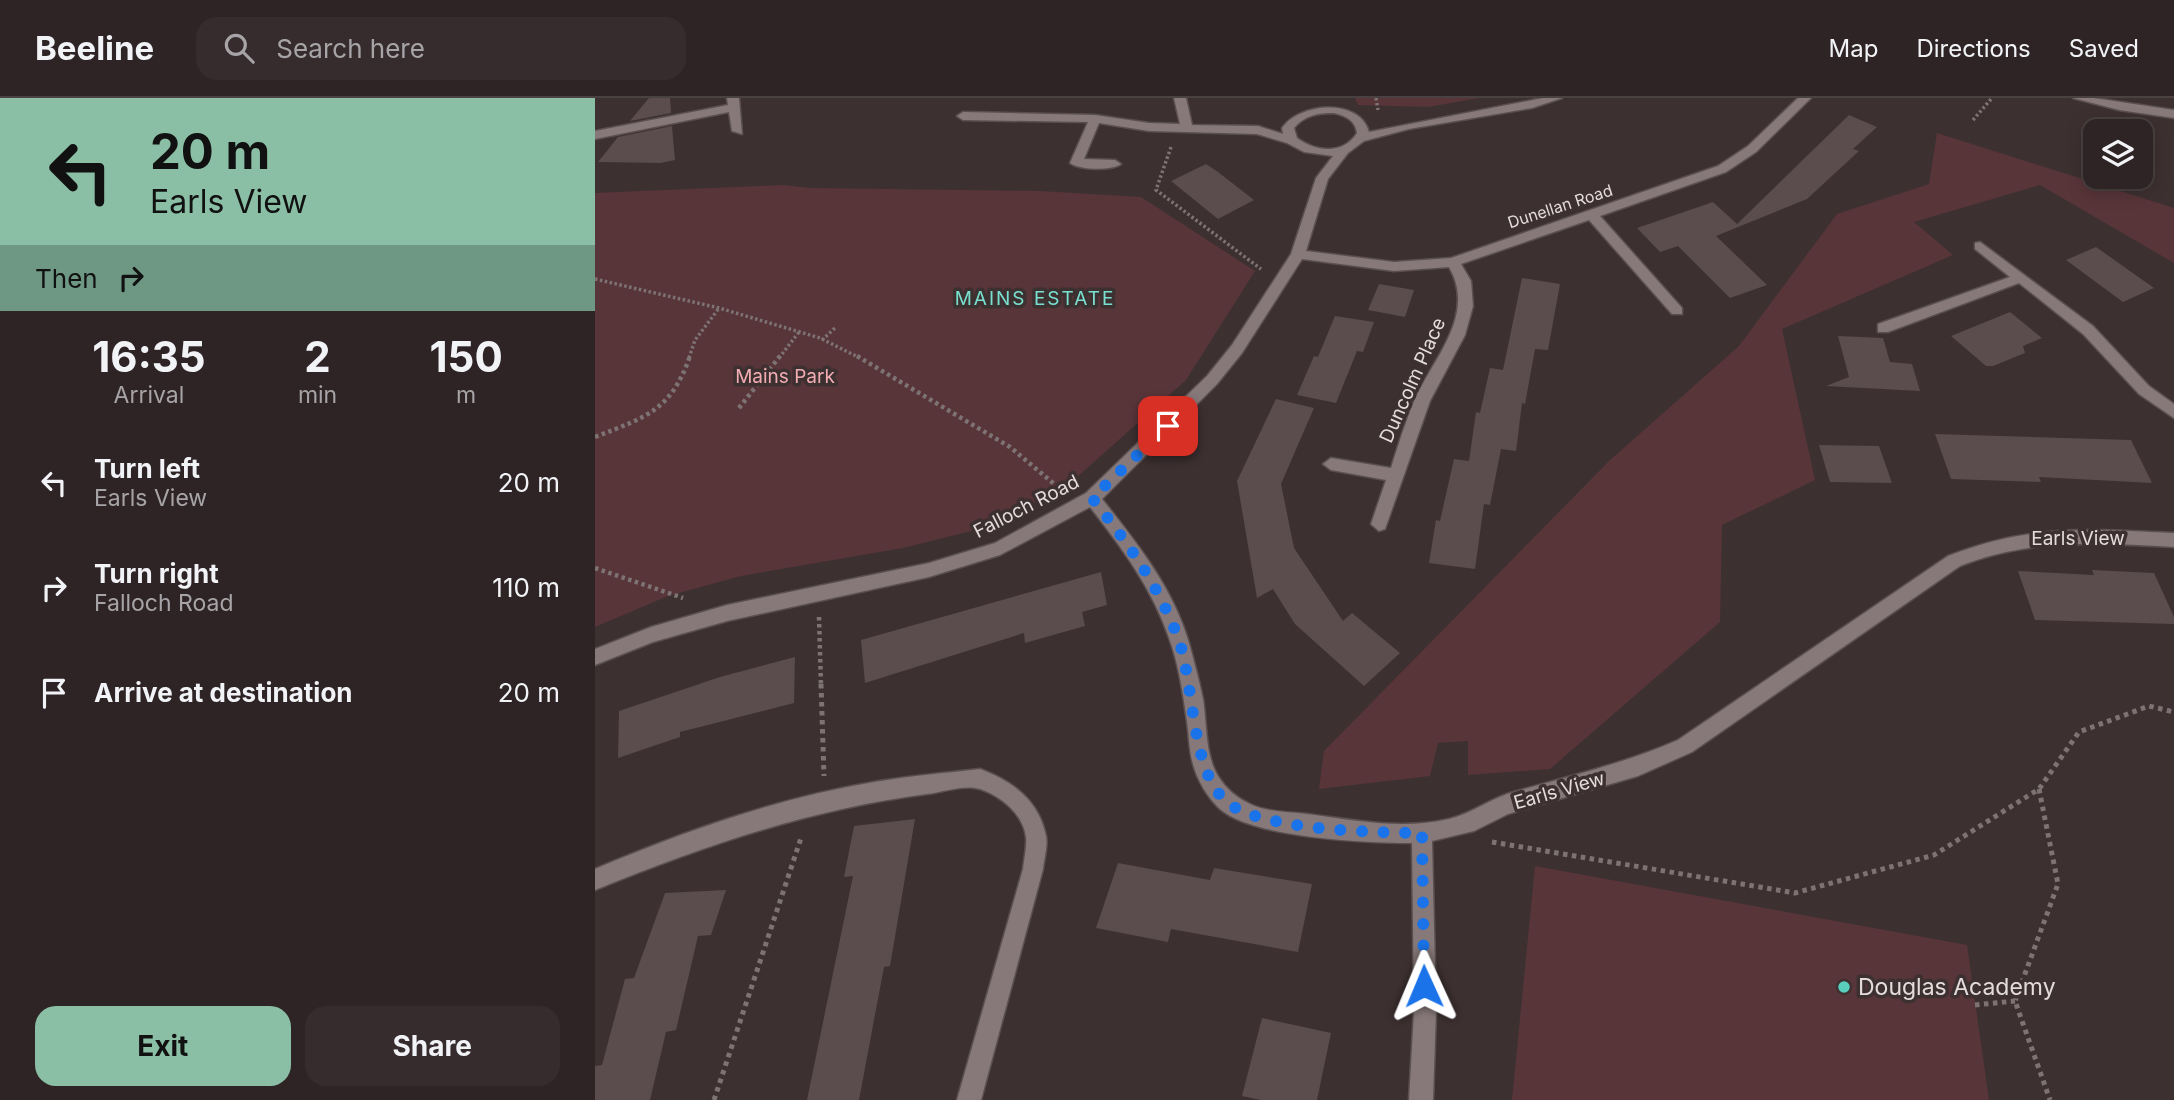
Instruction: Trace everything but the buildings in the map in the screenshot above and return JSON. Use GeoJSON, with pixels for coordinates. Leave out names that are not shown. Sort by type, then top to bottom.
{"type":"FeatureCollection","features":[{"type":"Feature","properties":{"kind":"street"},"geometry":{"type":"LineString","coordinates":[[1180,98],[1187,128]]}},
{"type":"Feature","properties":{"kind":"street"},"geometry":{"type":"LineString","coordinates":[[1304,113],[1311,98]]}},
{"type":"Feature","properties":{"kind":"street"},"geometry":{"type":"LineString","coordinates":[[1329,98],[1363,127],[1361,138]]}},
{"type":"Feature","properties":{"kind":"street"},"geometry":{"type":"LineString","coordinates":[[1258,130],[1291,140],[1307,151],[1319,153],[1344,149],[1361,138],[1401,125],[1474,116],[1556,98]]}},
{"type":"Feature","properties":{"kind":"street","name":"Dunellan Road"},"geometry":{"type":"LineString","coordinates":[[1298,254],[1393,268],[1453,262],[1722,169],[1752,149],[1805,98]]}},
{"type":"Feature","properties":{"kind":"street"},"geometry":{"type":"LineString","coordinates":[[2079,98],[2119,107],[2174,114]]}},
{"type":"Feature","properties":{"kind":"street"},"geometry":{"type":"LineString","coordinates":[[595,135],[733,103],[738,131]]}},
{"type":"Feature","properties":{"kind":"street"},"geometry":{"type":"LineString","coordinates":[[963,116],[1095,120],[1149,127],[1258,130],[1291,122],[1304,113],[1324,109],[1401,125]]}},
{"type":"Feature","properties":{"kind":"street"},"geometry":{"type":"LineString","coordinates":[[1095,120],[1076,163],[1115,164]]}},
{"type":"Feature","properties":{"kind":"street"},"geometry":{"type":"LineString","coordinates":[[1291,122],[1288,128],[1291,140]]}},
{"type":"Feature","properties":{"kind":"street","name":"Falloch Road"},"geometry":{"type":"LineString","coordinates":[[595,657],[651,635],[727,613],[929,570],[1000,548],[1085,502],[1212,380],[1237,349],[1298,254],[1322,178],[1344,149]]}},
{"type":"Feature","properties":{"kind":"street"},"geometry":{"type":"LineString","coordinates":[[1307,151],[1322,178]]}},
{"type":"Feature","properties":{"kind":"street"},"geometry":{"type":"LineString","coordinates":[[1591,214],[1677,310]]}},
{"type":"Feature","properties":{"kind":"street"},"geometry":{"type":"LineString","coordinates":[[1980,246],[2088,330],[2144,390],[2174,412]]}},
{"type":"Feature","properties":{"kind":"street","name":"Duncolm Place"},"geometry":{"type":"LineString","coordinates":[[1379,524],[1432,379],[1458,335],[1466,306],[1464,281],[1453,262]]}},
{"type":"Feature","properties":{"kind":"street"},"geometry":{"type":"LineString","coordinates":[[1882,328],[2020,278]]}},
{"type":"Feature","properties":{"kind":"street","name":"Duncolm Place"},"geometry":{"type":"LineString","coordinates":[[1331,464],[1395,475]]}},
{"type":"Feature","properties":{"kind":"street","name":"Earls View"},"geometry":{"type":"LineString","coordinates":[[1085,502],[1135,553],[1160,594],[1179,640],[1193,697],[1202,763],[1212,784],[1228,803],[1272,820],[1375,833],[1422,833],[1448,829],[1474,821],[1504,805],[1638,767],[1685,746],[1954,561],[1979,549],[2037,536],[2174,540]]}},
{"type":"Feature","properties":{"kind":"street"},"geometry":{"type":"LineString","coordinates":[[595,880],[658,853],[748,822],[875,791],[980,778],[1017,799],[1026,812],[1036,837],[1033,869],[969,1100]]}},
{"type":"Feature","properties":{"kind":"street"},"geometry":{"type":"LineString","coordinates":[[1421,1100],[1425,1011],[1422,833]]}},
{"type":"Feature","properties":{"kind":"path"},"geometry":{"type":"LineString","coordinates":[[1973,120],[1992,98]]}},
{"type":"Feature","properties":{"kind":"path"},"geometry":{"type":"LineString","coordinates":[[1174,136],[1156,190],[1279,283]]}},
{"type":"Feature","properties":{"kind":"path"},"geometry":{"type":"LineString","coordinates":[[595,279],[719,308],[822,340],[863,359],[1010,447],[1085,502]]}},
{"type":"Feature","properties":{"kind":"path"},"geometry":{"type":"LineString","coordinates":[[595,437],[642,419],[671,397],[683,375],[695,340],[719,308]]}},
{"type":"Feature","properties":{"kind":"path"},"geometry":{"type":"LineString","coordinates":[[822,340],[836,327]]}},
{"type":"Feature","properties":{"kind":"path"},"geometry":{"type":"LineString","coordinates":[[739,408],[799,332]]}},
{"type":"Feature","properties":{"kind":"path"},"geometry":{"type":"LineString","coordinates":[[595,568],[727,613]]}},
{"type":"Feature","properties":{"kind":"path"},"geometry":{"type":"LineString","coordinates":[[818,595],[825,768]]}},
{"type":"Feature","properties":{"kind":"path"},"geometry":{"type":"LineString","coordinates":[[1487,842],[1795,893],[1934,855],[2039,789],[2079,732],[2149,706],[2174,712]]}},
{"type":"Feature","properties":{"kind":"path"},"geometry":{"type":"LineString","coordinates":[[2039,789],[2058,884],[2015,1001],[2050,1100]]}},
{"type":"Feature","properties":{"kind":"path"},"geometry":{"type":"LineString","coordinates":[[713,1100],[803,834],[808,807]]}},
{"type":"Feature","properties":{"kind":"path"},"geometry":{"type":"LineString","coordinates":[[1975,1005],[2015,1001]]}},
{"type":"Feature","properties":{"kind":"green space"},"geometry":{"type":"Polygon","coordinates":[[[1355,98],[1479,98],[1428,107],[1358,105],[1355,98]]]}},
{"type":"Feature","properties":{"kind":"green space"},"geometry":{"type":"Polygon","coordinates":[[[1937,133],[2083,179],[2083,189],[2114,189],[2174,208],[2174,263],[2040,185],[1914,222],[1953,255],[1782,329],[1815,480],[1722,525],[1720,622],[1550,769],[1468,775],[1468,741],[1438,743],[1430,776],[1319,789],[1324,751],[1609,461],[1739,346],[1837,214],[1929,184],[1937,133]]]}},
{"type":"Feature","properties":{"kind":"green space","name":"Mains Park"},"geometry":{"type":"Polygon","coordinates":[[[783,185],[810,188],[1040,191],[1141,197],[1255,271],[1186,380],[1076,478],[999,524],[903,548],[741,576],[668,596],[595,627],[595,193],[783,185]]]}},
{"type":"Feature","properties":{"kind":"green space"},"geometry":{"type":"Polygon","coordinates":[[[1535,866],[1967,945],[1989,1100],[1512,1100],[1535,866]]]}},
{"type":"Feature","properties":{"kind":"place","name":"Douglas Academy"},"geometry":{"type":"Point","coordinates":[1844,987]}},
{"type":"Feature","properties":{"kind":"district","name":"MAINS ESTATE"},"geometry":{"type":"Point","coordinates":[1035,298]}},
{"type":"Feature","properties":{"kind":"route"},"geometry":{"type":"LineString","coordinates":[[1168,426],[1092,498],[1135,553],[1160,594],[1179,640],[1193,697],[1202,763],[1212,784],[1228,803],[1249,814],[1272,820],[1375,833],[1422,833],[1424,986]]}}]}
